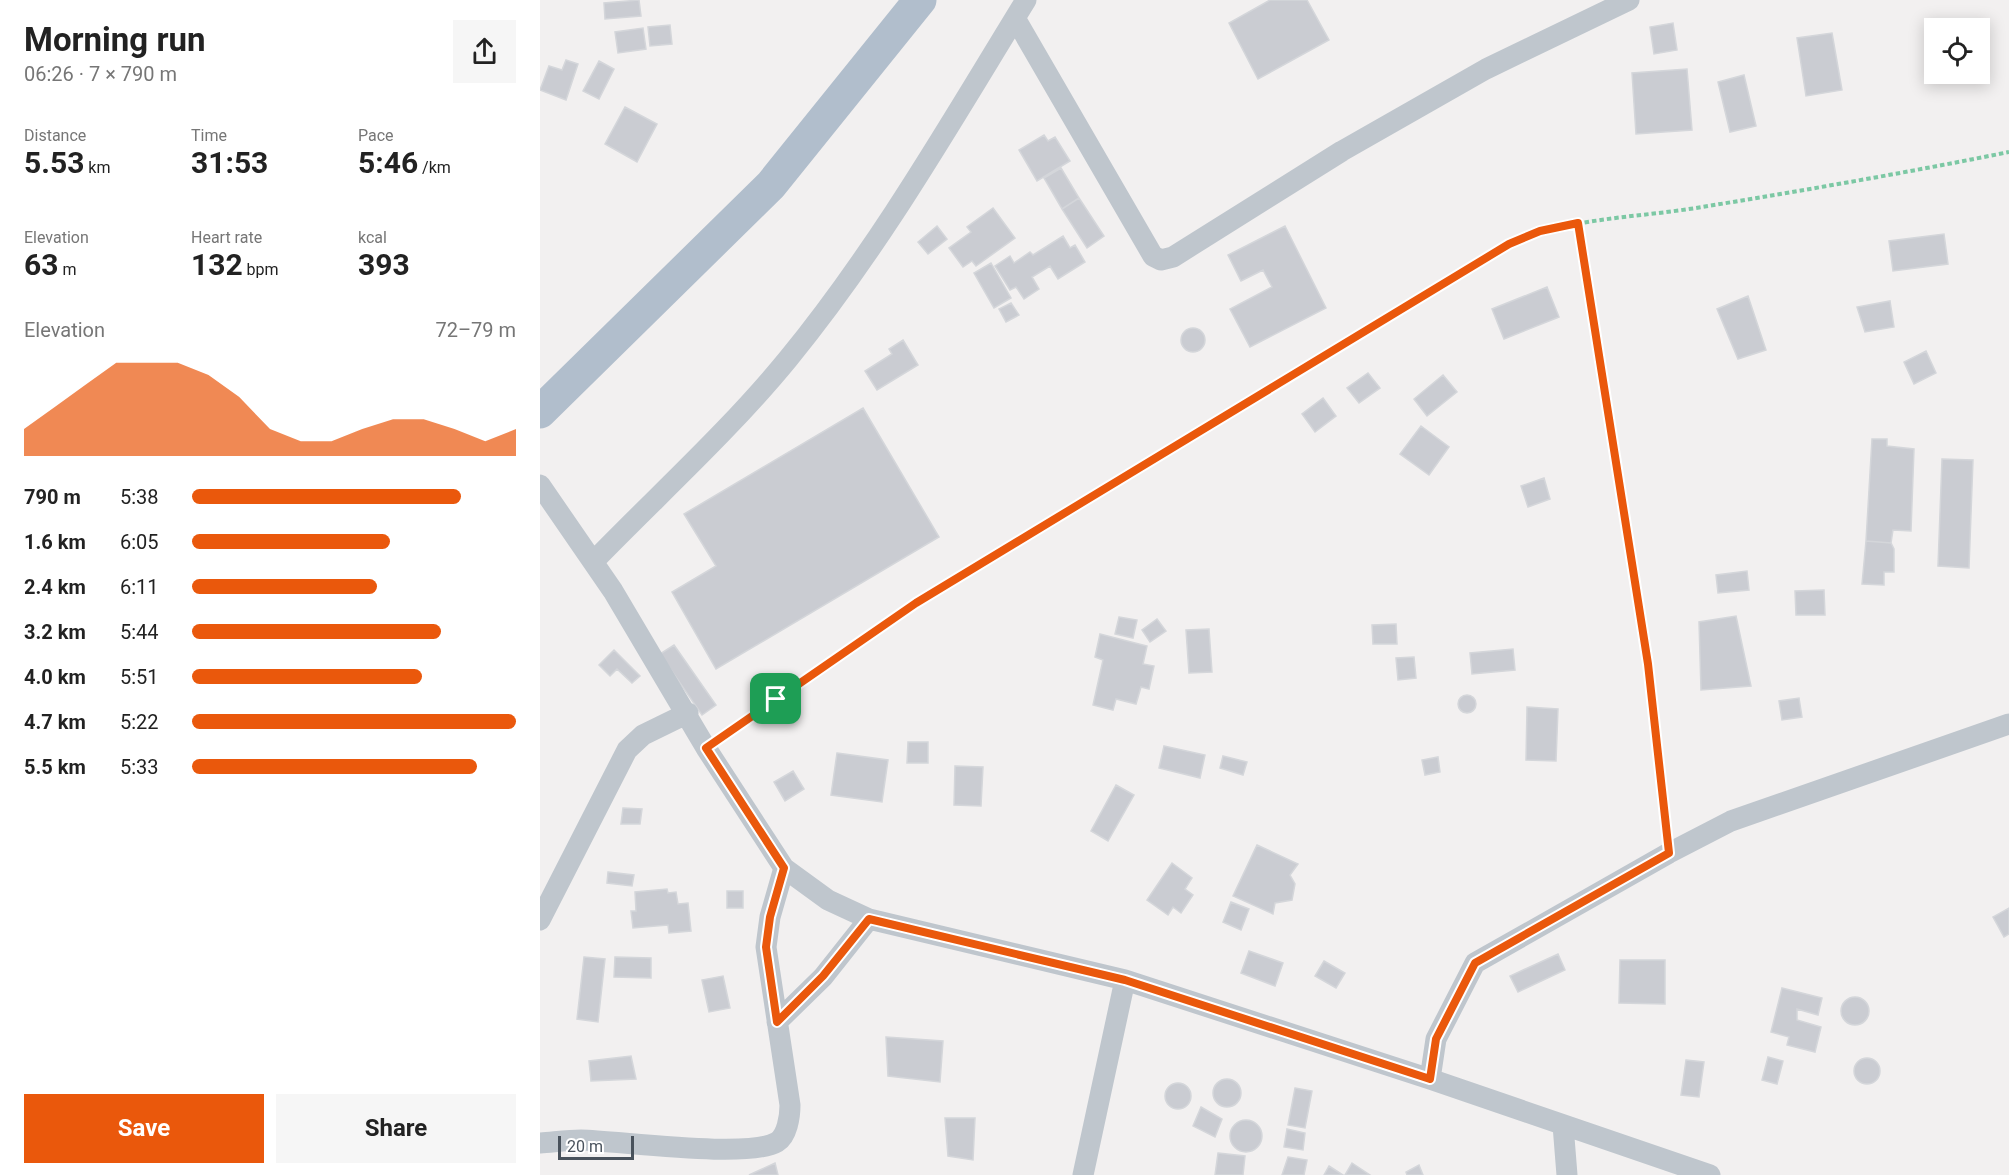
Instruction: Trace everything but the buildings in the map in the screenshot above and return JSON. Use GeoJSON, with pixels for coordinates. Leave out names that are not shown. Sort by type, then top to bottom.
{"type":"FeatureCollection","features":[{"type":"Feature","properties":{"kind":"main road"},"geometry":{"type":"LineString","coordinates":[[540,412],[771,185],[920,0]]}},
{"type":"Feature","properties":{"kind":"street"},"geometry":{"type":"LineString","coordinates":[[1021,9],[1153,256],[1161,260],[1173,257],[1342,151],[1486,69],[1629,0]]}},
{"type":"Feature","properties":{"kind":"street"},"geometry":{"type":"LineString","coordinates":[[593,562],[768,382],[809,333],[900,205],[1021,9]]}},
{"type":"Feature","properties":{"kind":"street"},"geometry":{"type":"LineString","coordinates":[[540,485],[593,562],[688,713],[706,748],[784,868],[828,900],[869,919],[1125,980],[1430,1079],[1710,1175]]}},
{"type":"Feature","properties":{"kind":"street"},"geometry":{"type":"LineString","coordinates":[[540,920],[627,750],[643,735],[688,713]]}},
{"type":"Feature","properties":{"kind":"street"},"geometry":{"type":"LineString","coordinates":[[1430,1079],[1436,1039],[1475,963],[1669,853],[1731,821],[2009,724]]}},
{"type":"Feature","properties":{"kind":"street"},"geometry":{"type":"LineString","coordinates":[[540,1143],[580,1140],[718,1149],[766,1147],[779,1141],[789,1120],[790,1105],[766,947],[770,917],[784,868]]}},
{"type":"Feature","properties":{"kind":"street"},"geometry":{"type":"LineString","coordinates":[[777,1022],[823,976],[869,919]]}},
{"type":"Feature","properties":{"kind":"street"},"geometry":{"type":"LineString","coordinates":[[1083,1175],[1125,980]]}},
{"type":"Feature","properties":{"kind":"street"},"geometry":{"type":"LineString","coordinates":[[1563,1125],[1567,1175]]}},
{"type":"Feature","properties":{"kind":"path"},"geometry":{"type":"LineString","coordinates":[[706,748],[916,603],[1509,244],[1540,231],[1578,223],[1693,208],[1913,172],[2009,152]]}},
{"type":"Feature","properties":{"kind":"path"},"geometry":{"type":"LineString","coordinates":[[1578,223],[1648,664],[1669,853]]}},
{"type":"Feature","properties":{"kind":"route"},"geometry":{"type":"LineString","coordinates":[[1578,223],[1648,664],[1669,853],[1475,963],[1436,1039],[1430,1079],[1125,980],[869,919],[823,976],[777,1022],[766,947],[767,928],[784,868],[706,748],[776,699],[916,603],[1311,367],[1509,244],[1540,231],[1578,223]]}}]}
